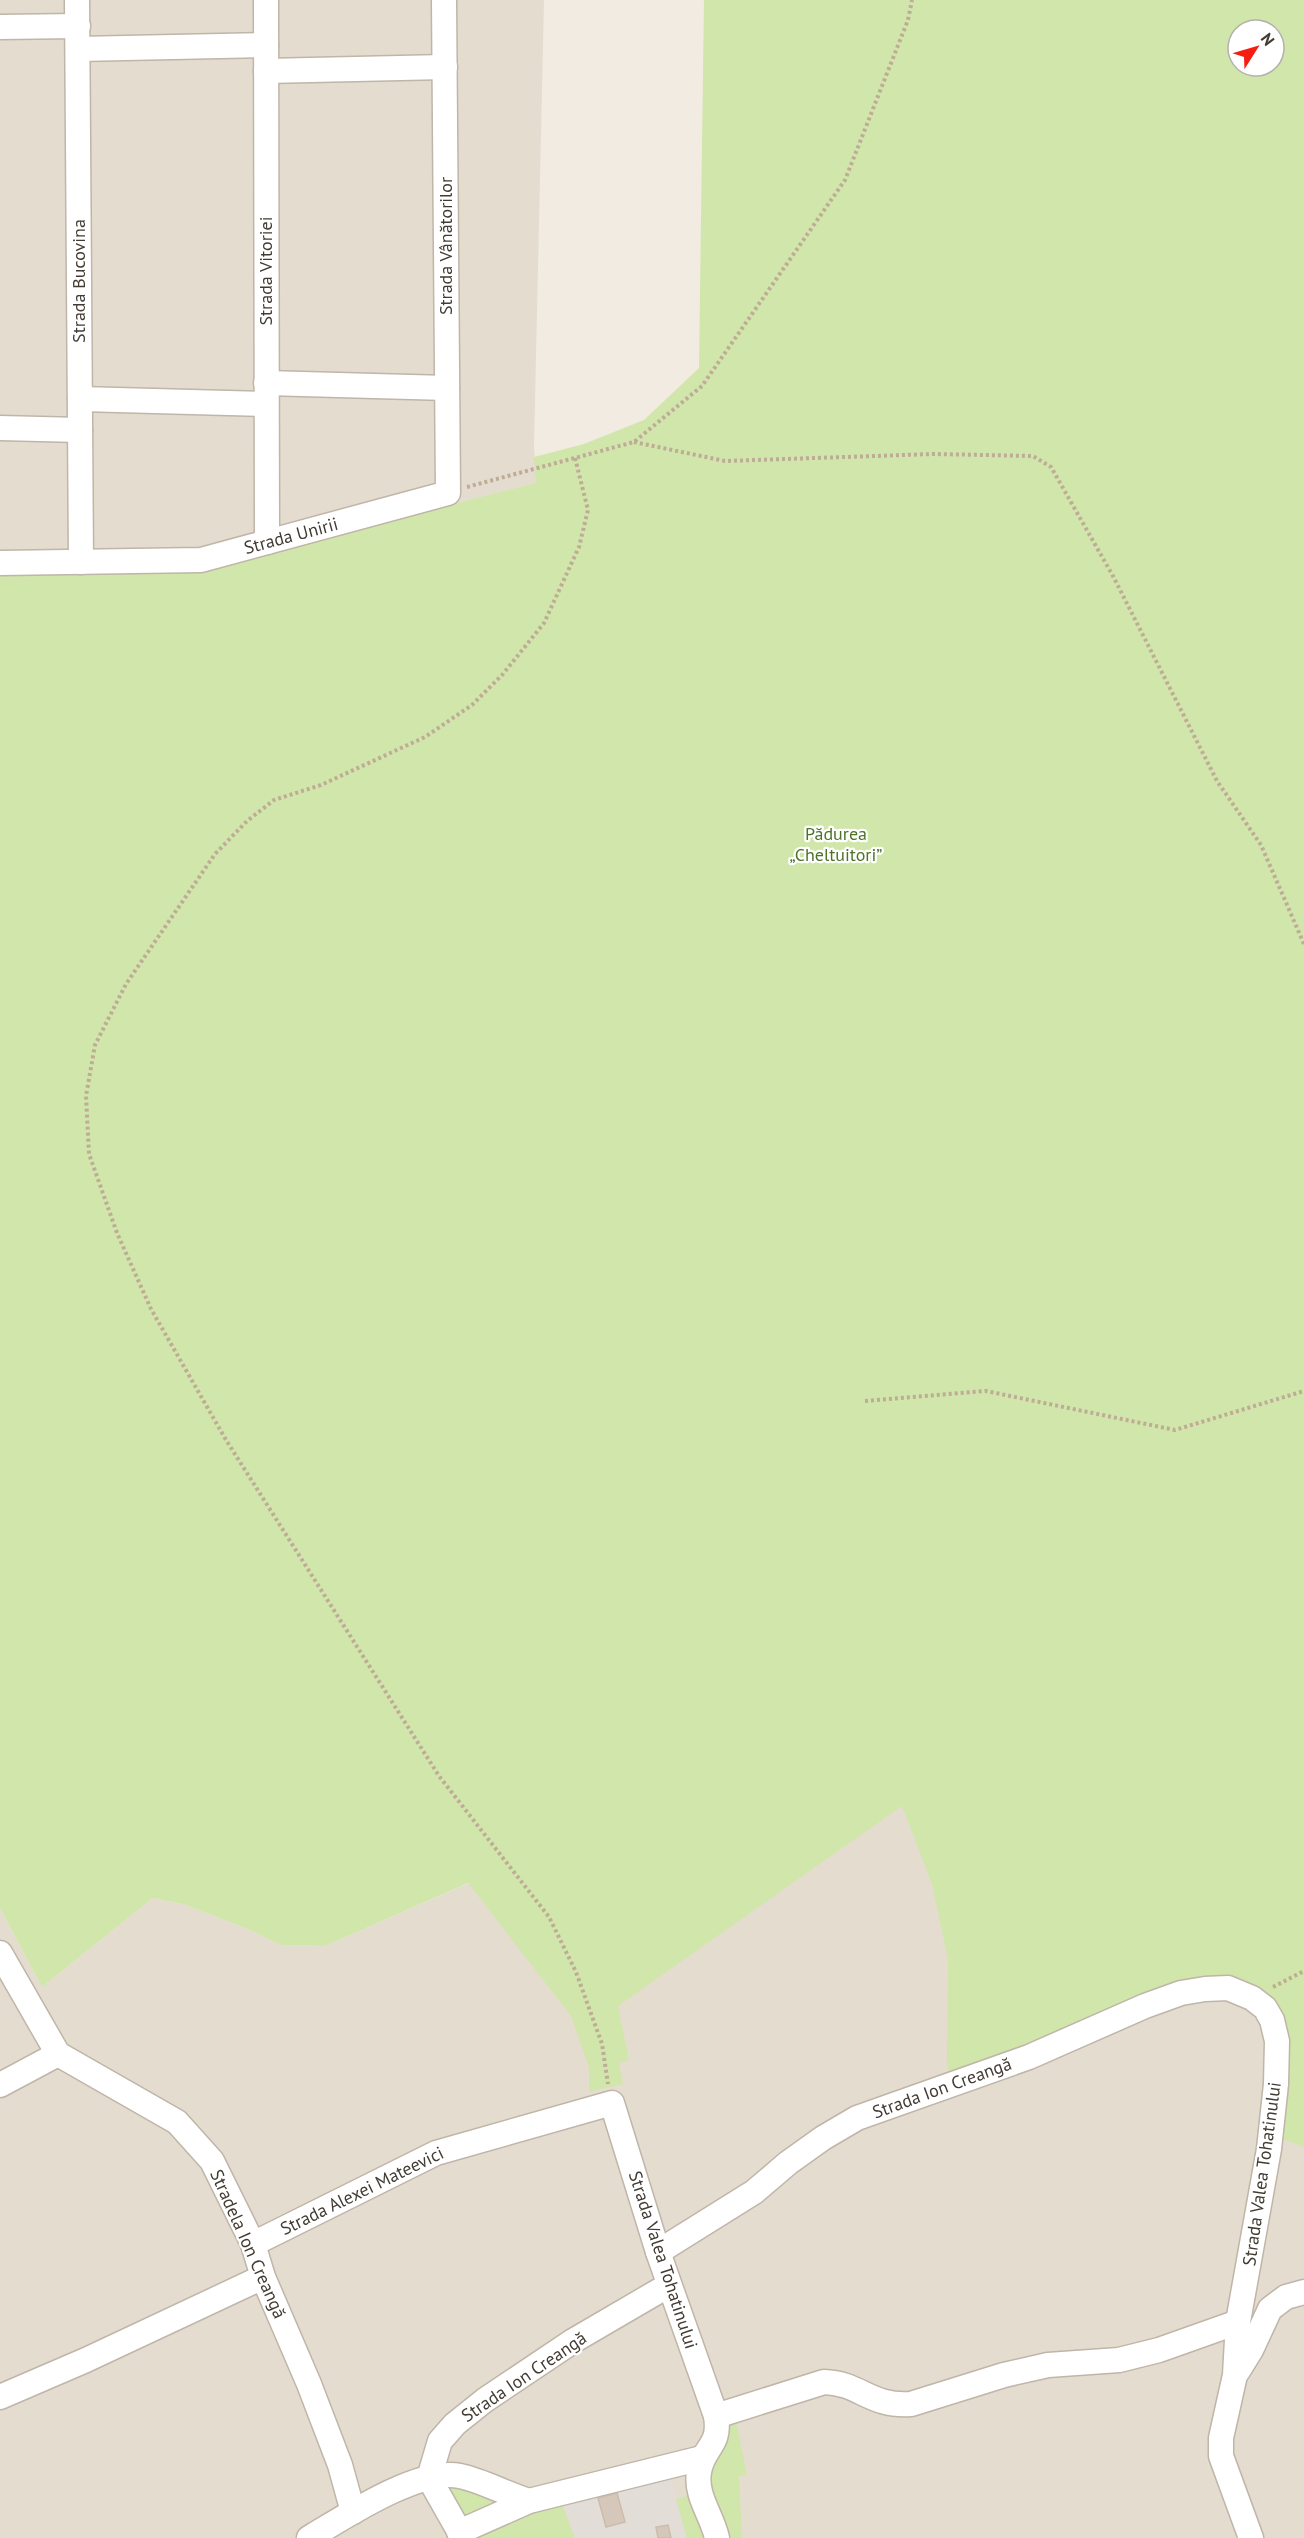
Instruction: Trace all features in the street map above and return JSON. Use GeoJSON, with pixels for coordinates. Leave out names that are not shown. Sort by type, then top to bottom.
{"type":"FeatureCollection","features":[{"type":"Feature","properties":{"kind":"street","name":"Strada Bucovina"},"geometry":{"type":"LineString","coordinates":[[77,0],[81,562]]}},
{"type":"Feature","properties":{"kind":"street","name":"Strada Vitoriei"},"geometry":{"type":"LineString","coordinates":[[266,0],[267,542]]}},
{"type":"Feature","properties":{"kind":"street","name":"Strada Vânătorilor"},"geometry":{"type":"LineString","coordinates":[[444,0],[448,493]]}},
{"type":"Feature","properties":{"kind":"street"},"geometry":{"type":"LineString","coordinates":[[0,27],[78,37],[266,45]]}},
{"type":"Feature","properties":{"kind":"street"},"geometry":{"type":"LineString","coordinates":[[266,71],[445,67]]}},
{"type":"Feature","properties":{"kind":"street"},"geometry":{"type":"LineString","coordinates":[[80,399],[447,388]]}},
{"type":"Feature","properties":{"kind":"street"},"geometry":{"type":"LineString","coordinates":[[0,428],[80,430]]}},
{"type":"Feature","properties":{"kind":"street","name":"Strada Unirii"},"geometry":{"type":"LineString","coordinates":[[0,563],[201,560],[448,493]]}},
{"type":"Feature","properties":{"kind":"street"},"geometry":{"type":"LineString","coordinates":[[0,1953],[58,2054],[0,2085]]}},
{"type":"Feature","properties":{"kind":"street","name":"Strada Ion Creangă"},"geometry":{"type":"LineString","coordinates":[[658,2252],[754,2192],[806,2150],[858,2118],[1029,2057],[1145,2006],[1181,1993],[1228,1988],[1252,1998]]}},
{"type":"Feature","properties":{"kind":"street","name":"Strada Valea Tohatinului"},"geometry":{"type":"LineString","coordinates":[[1251,2538],[1221,2456],[1221,2438],[1235,2375],[1238,2322],[1269,2149],[1276,2084],[1277,2041],[1272,2020],[1265,2008],[1252,1998]]}},
{"type":"Feature","properties":{"kind":"street","name":"Stradela Ion Creangă"},"geometry":{"type":"LineString","coordinates":[[58,2054],[177,2122],[212,2161],[253,2244],[263,2277],[317,2404],[340,2465],[353,2512]]}},
{"type":"Feature","properties":{"kind":"street","name":"Strada Alexei Mateevici"},"geometry":{"type":"LineString","coordinates":[[253,2244],[436,2153],[612,2103]]}},
{"type":"Feature","properties":{"kind":"street","name":"Strada Valea Tohatinului"},"geometry":{"type":"LineString","coordinates":[[612,2103],[658,2252],[716,2416],[718,2431],[713,2446],[702,2458],[698,2474],[699,2494],[717,2538]]}},
{"type":"Feature","properties":{"kind":"street"},"geometry":{"type":"LineString","coordinates":[[0,2397],[86,2360],[263,2277]]}},
{"type":"Feature","properties":{"kind":"street","name":"Strada Ion Creangă"},"geometry":{"type":"LineString","coordinates":[[429,2478],[440,2441],[462,2418],[573,2341],[669,2285]]}},
{"type":"Feature","properties":{"kind":"street"},"geometry":{"type":"LineString","coordinates":[[1235,2375],[1251,2350],[1270,2309],[1286,2296],[1304,2292]]}},
{"type":"Feature","properties":{"kind":"street"},"geometry":{"type":"LineString","coordinates":[[716,2416],[824,2382],[839,2383],[853,2388],[880,2403],[911,2404],[1048,2364],[1119,2360],[1159,2350],[1238,2322]]}},
{"type":"Feature","properties":{"kind":"street"},"geometry":{"type":"LineString","coordinates":[[429,2478],[461,2535],[529,2501],[702,2458]]}},
{"type":"Feature","properties":{"kind":"street"},"geometry":{"type":"LineString","coordinates":[[309,2538],[401,2487],[429,2478],[458,2475],[529,2501]]}},
{"type":"Feature","properties":{"kind":"path"},"geometry":{"type":"LineString","coordinates":[[448,493],[634,442],[702,386],[845,180],[908,20],[912,0]]}},
{"type":"Feature","properties":{"kind":"path"},"geometry":{"type":"LineString","coordinates":[[634,442],[725,461],[934,454],[1033,456],[1051,467],[1113,576],[1217,781],[1262,845],[1304,944]]}},
{"type":"Feature","properties":{"kind":"path"},"geometry":{"type":"LineString","coordinates":[[575,458],[588,510],[579,547],[544,623],[503,674],[472,705],[425,737],[321,785],[274,800],[247,821],[215,854],[126,984],[95,1045],[86,1096],[89,1154],[117,1233],[152,1309],[226,1440],[440,1776],[549,1917],[576,1972],[602,2044],[612,2103]]}},
{"type":"Feature","properties":{"kind":"path"},"geometry":{"type":"LineString","coordinates":[[865,1401],[986,1391],[1175,1430],[1304,1391]]}},
{"type":"Feature","properties":{"kind":"path"},"geometry":{"type":"LineString","coordinates":[[1252,1998],[1304,1971]]}},
{"type":"Feature","properties":{"kind":"shaded area"},"geometry":{"type":"Polygon","coordinates":[[[0,0],[544,0],[534,447],[537,483],[192,570],[0,575],[0,0]]]}},
{"type":"Feature","properties":{"kind":"shaded area"},"geometry":{"type":"Polygon","coordinates":[[[1304,1483],[1304,2538],[0,2538],[0,1908],[42,1987],[153,1898],[183,1904],[248,1929],[281,1945],[325,1946],[528,1857],[1304,1483]]]}},
{"type":"Feature","properties":{"kind":"shaded area"},"geometry":{"type":"Polygon","coordinates":[[[670,2475],[687,2538],[575,2538],[563,2505],[670,2475]]]}},
{"type":"Feature","properties":{"kind":"green space","name":"Pădurea „Cheltuitori”"},"geometry":{"type":"Polygon","coordinates":[[[704,0],[1304,0],[1304,2147],[1277,2137],[1284,2036],[1236,1983],[949,2077],[947,2061],[948,1960],[932,1884],[902,1806],[618,2006],[629,2060],[619,2063],[623,2084],[589,2092],[589,2067],[571,2016],[468,1883],[325,1946],[281,1945],[248,1929],[183,1904],[153,1898],[42,1987],[0,1908],[0,575],[192,570],[536,483],[534,457],[584,444],[644,420],[699,368],[704,0]]]}},
{"type":"Feature","properties":{"kind":"green space"},"geometry":{"type":"Polygon","coordinates":[[[735,2416],[747,2475],[739,2476],[742,2538],[722,2538],[707,2477],[724,2447],[727,2420],[735,2416]]]}},
{"type":"Feature","properties":{"kind":"green space"},"geometry":{"type":"Polygon","coordinates":[[[461,2481],[510,2502],[464,2524],[446,2488],[461,2481]]]}},
{"type":"Feature","properties":{"kind":"green space"},"geometry":{"type":"Polygon","coordinates":[[[692,2495],[712,2538],[687,2538],[676,2499],[692,2495]]]}},
{"type":"Feature","properties":{"kind":"green space"},"geometry":{"type":"Polygon","coordinates":[[[561,2501],[575,2538],[476,2538],[483,2531],[561,2501]]]}},
{"type":"Feature","properties":{"kind":"building"},"geometry":{"type":"Polygon","coordinates":[[[617,2493],[625,2522],[606,2527],[598,2498],[617,2493]]]}},
{"type":"Feature","properties":{"kind":"building"},"geometry":{"type":"Polygon","coordinates":[[[668,2525],[671,2538],[658,2538],[656,2527],[668,2525]]]}}]}
